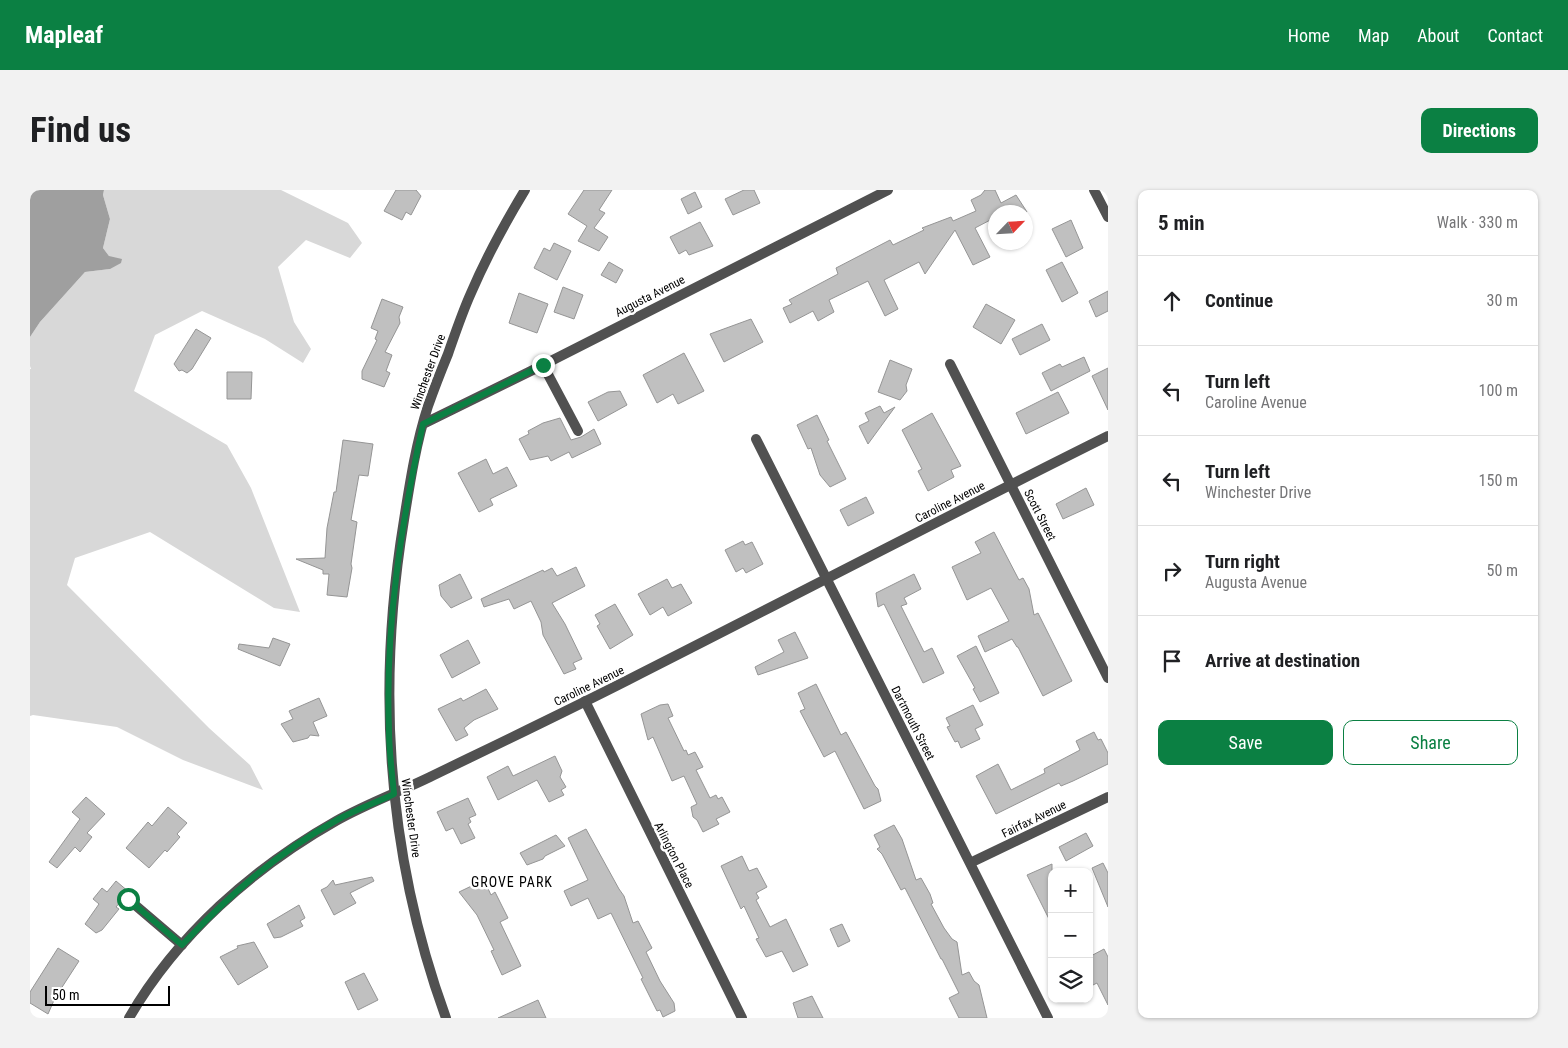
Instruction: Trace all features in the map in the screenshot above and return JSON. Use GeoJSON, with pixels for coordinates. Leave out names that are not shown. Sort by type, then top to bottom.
{"type":"FeatureCollection","features":[{"type":"Feature","properties":{"kind":"street","name":"Winchester Drive"},"geometry":{"type":"LineString","coordinates":[[446,1018],[437,994],[415,915],[402,854],[394,794],[389,730],[392,610],[408,492],[428,405],[471,292],[504,226],[525,190]]}},
{"type":"Feature","properties":{"kind":"street","name":"Augusta Avenue"},"geometry":{"type":"LineString","coordinates":[[423,424],[888,190]]}},
{"type":"Feature","properties":{"kind":"street"},"geometry":{"type":"LineString","coordinates":[[1094,190],[1108,217]]}},
{"type":"Feature","properties":{"kind":"street","name":"Scott Street"},"geometry":{"type":"LineString","coordinates":[[950,364],[1108,678]]}},
{"type":"Feature","properties":{"kind":"street"},"geometry":{"type":"LineString","coordinates":[[543,365],[578,431]]}},
{"type":"Feature","properties":{"kind":"street","name":"Caroline Avenue"},"geometry":{"type":"LineString","coordinates":[[129,1018],[161,970],[224,901],[252,876],[290,849],[338,820],[586,702],[1108,436]]}},
{"type":"Feature","properties":{"kind":"street","name":"Dartmouth Street"},"geometry":{"type":"LineString","coordinates":[[756,439],[1048,1018]]}},
{"type":"Feature","properties":{"kind":"street","name":"Arlington Place"},"geometry":{"type":"LineString","coordinates":[[586,702],[742,1018]]}},
{"type":"Feature","properties":{"kind":"street","name":"Fairfax Avenue"},"geometry":{"type":"LineString","coordinates":[[970,863],[1108,797]]}},
{"type":"Feature","properties":{"kind":"street"},"geometry":{"type":"LineString","coordinates":[[128,899],[182,945]]}},
{"type":"Feature","properties":{"kind":"shaded area"},"geometry":{"type":"Polygon","coordinates":[[[30,190],[104,190],[103,195],[110,219],[103,248],[109,256],[122,259],[121,263],[110,269],[85,272],[40,322],[30,337],[30,190]]]}},
{"type":"Feature","properties":{"kind":"shaded area"},"geometry":{"type":"Polygon","coordinates":[[[104,190],[281,190],[348,223],[362,243],[350,258],[306,240],[278,267],[294,322],[311,349],[303,363],[265,339],[202,311],[155,335],[134,391],[227,445],[251,488],[300,612],[274,608],[150,532],[75,558],[67,585],[209,728],[250,765],[263,790],[183,760],[117,727],[30,716],[30,337],[40,322],[85,272],[110,269],[109,256],[103,248],[110,219],[103,195],[104,190]]]}},
{"type":"Feature","properties":{"kind":"building"},"geometry":{"type":"Polygon","coordinates":[[[396,190],[416,190],[421,196],[411,215],[406,212],[402,220],[384,211],[396,190]]]}},
{"type":"Feature","properties":{"kind":"building"},"geometry":{"type":"Polygon","coordinates":[[[584,190],[612,190],[599,210],[605,213],[594,228],[608,237],[599,251],[578,241],[587,226],[568,214],[584,190]]]}},
{"type":"Feature","properties":{"kind":"building"},"geometry":{"type":"Polygon","coordinates":[[[744,190],[754,190],[760,203],[733,215],[725,199],[744,190]]]}},
{"type":"Feature","properties":{"kind":"building"},"geometry":{"type":"Polygon","coordinates":[[[985,190],[995,190],[1001,203],[1016,195],[1022,205],[988,205],[988,221],[975,228],[990,257],[973,265],[955,230],[925,274],[919,262],[884,280],[898,309],[885,316],[868,281],[829,300],[834,312],[818,321],[813,311],[790,323],[783,308],[792,304],[789,300],[838,274],[836,268],[890,240],[893,245],[924,230],[922,228],[951,217],[953,221],[976,211],[971,200],[981,195],[985,190]]]}},
{"type":"Feature","properties":{"kind":"building"},"geometry":{"type":"Polygon","coordinates":[[[695,192],[702,207],[688,214],[681,199],[695,192]]]}},
{"type":"Feature","properties":{"kind":"building"},"geometry":{"type":"Polygon","coordinates":[[[1071,220],[1083,248],[1066,257],[1052,229],[1071,220]]]}},
{"type":"Feature","properties":{"kind":"building"},"geometry":{"type":"Polygon","coordinates":[[[700,222],[713,246],[689,255],[686,250],[679,254],[670,237],[700,222]]]}},
{"type":"Feature","properties":{"kind":"building"},"geometry":{"type":"Polygon","coordinates":[[[554,243],[571,251],[557,280],[534,268],[544,248],[550,251],[554,243]]]}},
{"type":"Feature","properties":{"kind":"building"},"geometry":{"type":"Polygon","coordinates":[[[609,262],[623,270],[616,283],[601,275],[609,262]]]}},
{"type":"Feature","properties":{"kind":"building"},"geometry":{"type":"Polygon","coordinates":[[[1062,262],[1078,293],[1062,302],[1046,270],[1062,262]]]}},
{"type":"Feature","properties":{"kind":"building"},"geometry":{"type":"Polygon","coordinates":[[[563,287],[583,295],[574,319],[554,312],[563,287]]]}},
{"type":"Feature","properties":{"kind":"building"},"geometry":{"type":"Polygon","coordinates":[[[1108,291],[1108,311],[1096,317],[1089,301],[1108,291]]]}},
{"type":"Feature","properties":{"kind":"building"},"geometry":{"type":"Polygon","coordinates":[[[519,293],[548,304],[537,333],[509,323],[519,293]]]}},
{"type":"Feature","properties":{"kind":"building"},"geometry":{"type":"Polygon","coordinates":[[[382,299],[403,307],[399,317],[400,323],[385,352],[392,355],[386,371],[390,373],[384,387],[362,379],[362,371],[377,340],[375,339],[378,331],[371,328],[382,299]]]}},
{"type":"Feature","properties":{"kind":"building"},"geometry":{"type":"Polygon","coordinates":[[[986,304],[1015,320],[1001,344],[973,327],[986,304]]]}},
{"type":"Feature","properties":{"kind":"building"},"geometry":{"type":"Polygon","coordinates":[[[751,319],[763,342],[724,362],[710,334],[751,319]]]}},
{"type":"Feature","properties":{"kind":"building"},"geometry":{"type":"Polygon","coordinates":[[[1042,324],[1050,340],[1020,355],[1012,339],[1042,324]]]}},
{"type":"Feature","properties":{"kind":"building"},"geometry":{"type":"Polygon","coordinates":[[[196,329],[211,338],[192,369],[187,373],[182,370],[179,371],[174,364],[196,329]]]}},
{"type":"Feature","properties":{"kind":"building"},"geometry":{"type":"Polygon","coordinates":[[[684,353],[704,391],[678,404],[673,394],[657,403],[643,375],[684,353]]]}},
{"type":"Feature","properties":{"kind":"building"},"geometry":{"type":"Polygon","coordinates":[[[1084,357],[1090,371],[1051,391],[1042,373],[1060,364],[1062,367],[1084,357]]]}},
{"type":"Feature","properties":{"kind":"building"},"geometry":{"type":"Polygon","coordinates":[[[890,360],[912,369],[906,385],[907,391],[900,400],[878,392],[890,360]]]}},
{"type":"Feature","properties":{"kind":"building"},"geometry":{"type":"Polygon","coordinates":[[[1108,368],[1108,410],[1092,376],[1108,368]]]}},
{"type":"Feature","properties":{"kind":"building"},"geometry":{"type":"Polygon","coordinates":[[[227,372],[252,372],[251,399],[227,399],[227,372]]]}},
{"type":"Feature","properties":{"kind":"building"},"geometry":{"type":"Polygon","coordinates":[[[620,391],[627,405],[598,421],[588,402],[608,392],[620,391]]]}},
{"type":"Feature","properties":{"kind":"building"},"geometry":{"type":"Polygon","coordinates":[[[1058,392],[1069,413],[1026,434],[1016,413],[1058,392]]]}},
{"type":"Feature","properties":{"kind":"building"},"geometry":{"type":"Polygon","coordinates":[[[880,406],[884,413],[895,407],[868,444],[859,426],[869,421],[865,413],[880,406]]]}},
{"type":"Feature","properties":{"kind":"building"},"geometry":{"type":"Polygon","coordinates":[[[932,413],[961,466],[951,470],[954,477],[928,491],[918,471],[922,469],[902,430],[932,413]]]}},
{"type":"Feature","properties":{"kind":"building"},"geometry":{"type":"Polygon","coordinates":[[[817,415],[829,440],[827,441],[846,479],[830,487],[820,475],[811,448],[808,449],[797,425],[817,415]]]}},
{"type":"Feature","properties":{"kind":"building"},"geometry":{"type":"Polygon","coordinates":[[[560,418],[571,440],[581,437],[594,429],[601,444],[572,458],[569,452],[551,461],[548,456],[530,460],[519,439],[529,434],[528,431],[543,423],[560,418]]]}},
{"type":"Feature","properties":{"kind":"building"},"geometry":{"type":"Polygon","coordinates":[[[343,440],[373,444],[368,476],[359,475],[351,520],[357,522],[347,597],[327,595],[329,574],[323,574],[323,570],[296,559],[325,558],[327,528],[334,492],[336,492],[343,440]]]}},
{"type":"Feature","properties":{"kind":"building"},"geometry":{"type":"Polygon","coordinates":[[[486,459],[493,474],[507,467],[517,486],[490,499],[493,505],[479,512],[458,473],[486,459]]]}},
{"type":"Feature","properties":{"kind":"building"},"geometry":{"type":"Polygon","coordinates":[[[1086,488],[1094,505],[1063,519],[1056,504],[1086,488]]]}},
{"type":"Feature","properties":{"kind":"building"},"geometry":{"type":"Polygon","coordinates":[[[866,497],[874,513],[848,526],[840,510],[866,497]]]}},
{"type":"Feature","properties":{"kind":"building"},"geometry":{"type":"Polygon","coordinates":[[[994,532],[1019,580],[1023,578],[1029,589],[1034,615],[1038,613],[1072,681],[1043,696],[1012,639],[985,652],[978,636],[1009,621],[991,588],[967,600],[952,567],[981,553],[975,542],[994,532]]]}},
{"type":"Feature","properties":{"kind":"building"},"geometry":{"type":"Polygon","coordinates":[[[743,541],[745,545],[752,542],[763,564],[746,573],[743,568],[736,572],[725,550],[743,541]]]}},
{"type":"Feature","properties":{"kind":"building"},"geometry":{"type":"Polygon","coordinates":[[[576,567],[585,586],[552,603],[565,624],[582,659],[573,663],[576,669],[564,674],[543,635],[541,622],[531,601],[514,609],[509,599],[484,607],[481,599],[543,570],[544,572],[552,568],[557,576],[576,567]]]}},
{"type":"Feature","properties":{"kind":"building"},"geometry":{"type":"Polygon","coordinates":[[[460,574],[472,598],[451,608],[441,596],[439,585],[460,574]]]}},
{"type":"Feature","properties":{"kind":"building"},"geometry":{"type":"Polygon","coordinates":[[[914,574],[921,589],[904,598],[907,604],[901,606],[924,652],[932,648],[944,673],[923,683],[884,604],[878,607],[876,593],[914,574]]]}},
{"type":"Feature","properties":{"kind":"building"},"geometry":{"type":"Polygon","coordinates":[[[667,579],[672,588],[681,584],[692,603],[668,616],[663,607],[650,615],[638,594],[667,579]]]}},
{"type":"Feature","properties":{"kind":"building"},"geometry":{"type":"Polygon","coordinates":[[[615,604],[633,635],[610,649],[597,626],[600,624],[595,615],[615,604]]]}},
{"type":"Feature","properties":{"kind":"building"},"geometry":{"type":"Polygon","coordinates":[[[795,632],[808,658],[758,675],[755,667],[784,652],[778,640],[795,632]]]}},
{"type":"Feature","properties":{"kind":"building"},"geometry":{"type":"Polygon","coordinates":[[[273,638],[290,644],[280,666],[238,649],[239,644],[269,648],[273,638]]]}},
{"type":"Feature","properties":{"kind":"building"},"geometry":{"type":"Polygon","coordinates":[[[468,640],[480,663],[452,678],[440,655],[468,640]]]}},
{"type":"Feature","properties":{"kind":"building"},"geometry":{"type":"Polygon","coordinates":[[[976,646],[999,693],[980,702],[973,689],[975,688],[957,656],[976,646]]]}},
{"type":"Feature","properties":{"kind":"building"},"geometry":{"type":"Polygon","coordinates":[[[816,684],[841,735],[846,732],[878,789],[881,801],[864,809],[835,751],[824,757],[800,711],[805,709],[798,693],[816,684]]]}},
{"type":"Feature","properties":{"kind":"building"},"geometry":{"type":"Polygon","coordinates":[[[486,689],[498,709],[474,720],[464,728],[468,735],[456,741],[438,709],[461,698],[463,701],[486,689]]]}},
{"type":"Feature","properties":{"kind":"building"},"geometry":{"type":"Polygon","coordinates":[[[319,698],[327,716],[313,722],[319,736],[310,735],[308,738],[293,742],[281,724],[293,719],[289,711],[319,698]]]}},
{"type":"Feature","properties":{"kind":"building"},"geometry":{"type":"Polygon","coordinates":[[[668,704],[673,716],[668,718],[684,751],[686,750],[688,755],[695,752],[703,767],[696,770],[710,798],[716,795],[718,799],[722,797],[730,812],[716,819],[719,824],[703,832],[697,820],[693,817],[691,807],[697,804],[684,776],[672,781],[653,737],[648,740],[641,714],[660,705],[668,704]]]}},
{"type":"Feature","properties":{"kind":"building"},"geometry":{"type":"Polygon","coordinates":[[[973,705],[983,725],[975,729],[980,739],[961,748],[958,741],[955,742],[947,727],[950,726],[946,718],[973,705]]]}},
{"type":"Feature","properties":{"kind":"building"},"geometry":{"type":"Polygon","coordinates":[[[1094,732],[1098,740],[1101,739],[1108,753],[1108,764],[1061,786],[1059,783],[996,814],[976,776],[998,764],[1011,790],[1045,773],[1044,769],[1080,750],[1076,741],[1094,732]]]}},
{"type":"Feature","properties":{"kind":"building"},"geometry":{"type":"Polygon","coordinates":[[[555,756],[562,771],[560,777],[566,787],[561,790],[564,795],[549,802],[537,780],[498,800],[487,777],[508,766],[513,776],[555,756]]]}},
{"type":"Feature","properties":{"kind":"building"},"geometry":{"type":"Polygon","coordinates":[[[86,797],[105,814],[87,833],[92,837],[80,852],[75,847],[57,868],[49,862],[80,819],[72,812],[86,797]]]}},
{"type":"Feature","properties":{"kind":"building"},"geometry":{"type":"Polygon","coordinates":[[[468,798],[476,815],[469,818],[471,822],[468,824],[475,838],[461,844],[453,828],[446,831],[437,812],[468,798]]]}},
{"type":"Feature","properties":{"kind":"building"},"geometry":{"type":"Polygon","coordinates":[[[168,807],[187,823],[177,834],[180,837],[149,868],[126,848],[148,822],[152,826],[168,807]]]}},
{"type":"Feature","properties":{"kind":"building"},"geometry":{"type":"Polygon","coordinates":[[[894,825],[902,839],[916,880],[921,878],[930,894],[933,903],[931,904],[944,928],[952,939],[957,942],[962,975],[969,972],[974,981],[979,985],[987,1018],[959,1018],[949,998],[959,993],[905,888],[901,890],[882,854],[877,849],[880,847],[874,835],[894,825]]]}},
{"type":"Feature","properties":{"kind":"building"},"geometry":{"type":"Polygon","coordinates":[[[586,829],[624,896],[633,923],[638,921],[652,948],[646,952],[660,981],[674,1003],[675,1011],[663,1017],[660,1010],[657,1011],[641,979],[643,978],[611,913],[598,919],[588,898],[571,906],[564,891],[588,880],[568,838],[586,829]]]}},
{"type":"Feature","properties":{"kind":"building"},"geometry":{"type":"Polygon","coordinates":[[[1086,833],[1093,846],[1066,861],[1059,847],[1086,833]]]}},
{"type":"Feature","properties":{"kind":"building"},"geometry":{"type":"Polygon","coordinates":[[[556,835],[565,846],[545,856],[543,859],[527,865],[520,853],[556,835]]]}},
{"type":"Feature","properties":{"kind":"building"},"geometry":{"type":"Polygon","coordinates":[[[742,856],[749,871],[757,868],[767,887],[756,893],[759,898],[756,900],[770,927],[786,919],[808,965],[793,972],[782,951],[766,957],[756,939],[759,938],[744,906],[741,909],[721,866],[742,856]]]}},
{"type":"Feature","properties":{"kind":"building"},"geometry":{"type":"Polygon","coordinates":[[[1103,863],[1108,873],[1108,907],[1093,868],[1103,863]]]}},
{"type":"Feature","properties":{"kind":"building"},"geometry":{"type":"Polygon","coordinates":[[[1052,864],[1052,868],[1048,868],[1048,917],[1027,875],[1052,864]]]}},
{"type":"Feature","properties":{"kind":"building"},"geometry":{"type":"Polygon","coordinates":[[[372,877],[374,881],[350,893],[356,903],[334,915],[321,890],[327,887],[333,880],[335,885],[372,877]]]}},
{"type":"Feature","properties":{"kind":"building"},"geometry":{"type":"Polygon","coordinates":[[[484,880],[491,895],[495,892],[508,918],[500,922],[521,966],[502,975],[491,951],[494,950],[477,915],[459,892],[484,880]]]}},
{"type":"Feature","properties":{"kind":"building"},"geometry":{"type":"Polygon","coordinates":[[[116,881],[129,892],[122,895],[121,901],[116,907],[119,909],[102,930],[96,933],[85,924],[99,904],[93,899],[102,888],[107,892],[116,881]]]}},
{"type":"Feature","properties":{"kind":"building"},"geometry":{"type":"Polygon","coordinates":[[[299,905],[305,918],[300,921],[303,926],[281,937],[274,938],[267,924],[299,905]]]}},
{"type":"Feature","properties":{"kind":"building"},"geometry":{"type":"Polygon","coordinates":[[[842,924],[850,941],[838,947],[830,929],[842,924]]]}},
{"type":"Feature","properties":{"kind":"building"},"geometry":{"type":"Polygon","coordinates":[[[254,942],[268,967],[238,985],[220,957],[238,948],[237,946],[254,942]]]}},
{"type":"Feature","properties":{"kind":"building"},"geometry":{"type":"Polygon","coordinates":[[[58,948],[79,961],[55,998],[48,1014],[30,1003],[30,992],[58,948]]]}},
{"type":"Feature","properties":{"kind":"building"},"geometry":{"type":"Polygon","coordinates":[[[1104,949],[1108,957],[1108,1005],[1097,983],[1093,985],[1093,955],[1104,949]]]}},
{"type":"Feature","properties":{"kind":"building"},"geometry":{"type":"Polygon","coordinates":[[[364,973],[378,1000],[358,1010],[345,982],[364,973]]]}},
{"type":"Feature","properties":{"kind":"building"},"geometry":{"type":"Polygon","coordinates":[[[812,996],[823,1018],[798,1018],[793,1003],[812,996]]]}},
{"type":"Feature","properties":{"kind":"building"},"geometry":{"type":"Polygon","coordinates":[[[538,1000],[546,1018],[498,1018],[538,1000]]]}},
{"type":"Feature","properties":{"kind":"district","name":"GROVE PARK"},"geometry":{"type":"Point","coordinates":[512,882]}},
{"type":"Feature","properties":{"kind":"route"},"geometry":{"type":"LineString","coordinates":[[128,899],[182,945],[218,907],[252,876],[290,849],[338,820],[394,794],[389,730],[392,610],[410,483],[423,424],[543,365]]}}]}
